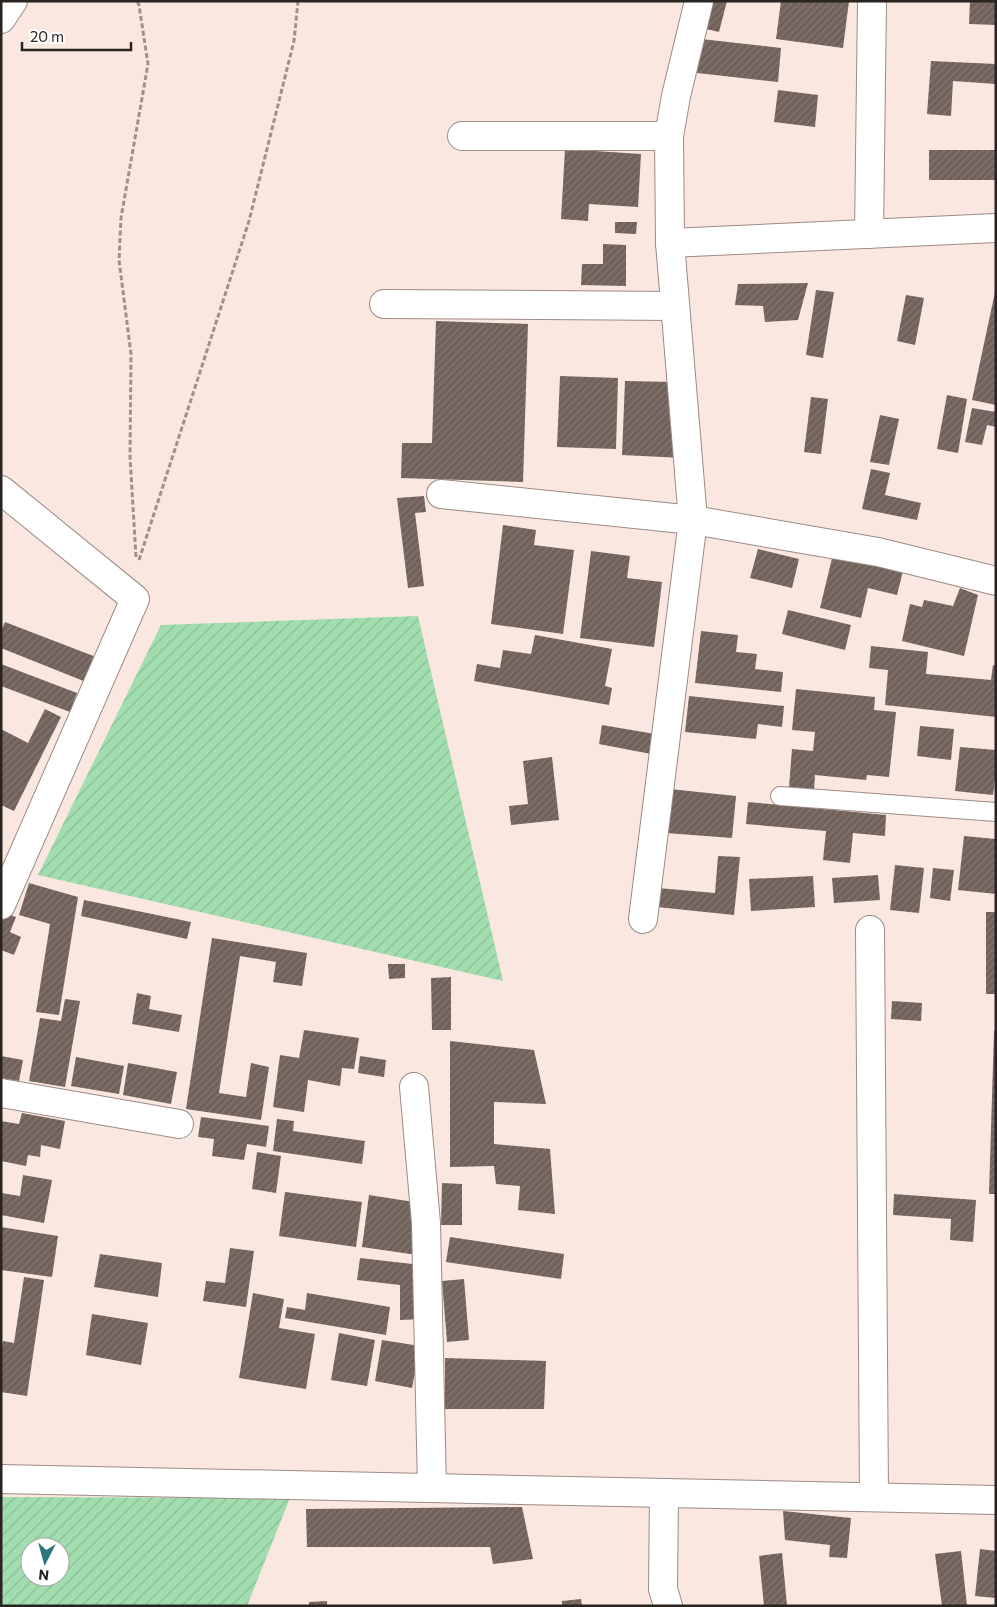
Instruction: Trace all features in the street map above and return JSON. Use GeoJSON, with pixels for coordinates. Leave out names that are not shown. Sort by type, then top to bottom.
{"type":"FeatureCollection","features":[{"type":"Feature","properties":{"kind":"street"},"geometry":{"type":"LineString","coordinates":[[1,18],[13,1]]}},
{"type":"Feature","properties":{"kind":"street"},"geometry":{"type":"LineString","coordinates":[[643,919],[693,520],[670,243],[668,136],[699,1]]}},
{"type":"Feature","properties":{"kind":"street"},"geometry":{"type":"LineString","coordinates":[[868,234],[872,1]]}},
{"type":"Feature","properties":{"kind":"street"},"geometry":{"type":"LineString","coordinates":[[462,136],[668,136]]}},
{"type":"Feature","properties":{"kind":"street"},"geometry":{"type":"LineString","coordinates":[[670,243],[996,228]]}},
{"type":"Feature","properties":{"kind":"street"},"geometry":{"type":"LineString","coordinates":[[384,304],[675,306]]}},
{"type":"Feature","properties":{"kind":"street"},"geometry":{"type":"LineString","coordinates":[[1,490],[135,599],[1,905]]}},
{"type":"Feature","properties":{"kind":"street"},"geometry":{"type":"LineString","coordinates":[[440,494],[693,520],[878,552],[996,581]]}},
{"type":"Feature","properties":{"kind":"street"},"geometry":{"type":"LineString","coordinates":[[870,930],[874,1497]]}},
{"type":"Feature","properties":{"kind":"street"},"geometry":{"type":"LineString","coordinates":[[414,1087],[426,1223],[432,1488]]}},
{"type":"Feature","properties":{"kind":"street"},"geometry":{"type":"LineString","coordinates":[[1,1093],[179,1124]]}},
{"type":"Feature","properties":{"kind":"street"},"geometry":{"type":"LineString","coordinates":[[1,1479],[996,1500]]}},
{"type":"Feature","properties":{"kind":"street"},"geometry":{"type":"LineString","coordinates":[[664,1493],[663,1589],[668,1606]]}},
{"type":"Feature","properties":{"kind":"lane"},"geometry":{"type":"LineString","coordinates":[[780,796],[996,812]]}},
{"type":"Feature","properties":{"kind":"path"},"geometry":{"type":"LineString","coordinates":[[137,1],[140,5],[148,64],[122,218],[119,260],[131,354],[130,458],[137,568],[249,222],[294,41],[298,1]]}},
{"type":"Feature","properties":{"kind":"green space"},"geometry":{"type":"Polygon","coordinates":[[[418,616],[503,981],[38,875],[161,625],[418,616]]]}},
{"type":"Feature","properties":{"kind":"green space"},"geometry":{"type":"Polygon","coordinates":[[[1,1497],[290,1498],[247,1606],[1,1606],[1,1497]]]}},
{"type":"Feature","properties":{"kind":"building"},"geometry":{"type":"Polygon","coordinates":[[[709,1],[727,1],[719,32],[702,28],[709,1]]]}},
{"type":"Feature","properties":{"kind":"building"},"geometry":{"type":"Polygon","coordinates":[[[781,1],[849,1],[843,48],[776,39],[781,1]]]}},
{"type":"Feature","properties":{"kind":"building"},"geometry":{"type":"Polygon","coordinates":[[[970,1],[996,1],[996,25],[969,24],[970,1]]]}},
{"type":"Feature","properties":{"kind":"building"},"geometry":{"type":"Polygon","coordinates":[[[701,39],[781,48],[778,82],[697,73],[701,39]]]}},
{"type":"Feature","properties":{"kind":"building"},"geometry":{"type":"Polygon","coordinates":[[[931,61],[996,64],[996,84],[953,81],[951,116],[927,114],[931,61]]]}},
{"type":"Feature","properties":{"kind":"building"},"geometry":{"type":"Polygon","coordinates":[[[778,90],[818,95],[815,127],[774,122],[778,90]]]}},
{"type":"Feature","properties":{"kind":"building"},"geometry":{"type":"Polygon","coordinates":[[[565,149],[641,154],[638,207],[589,204],[588,221],[561,219],[565,149]]]}},
{"type":"Feature","properties":{"kind":"building"},"geometry":{"type":"Polygon","coordinates":[[[929,150],[996,150],[996,180],[929,180],[929,150]]]}},
{"type":"Feature","properties":{"kind":"building"},"geometry":{"type":"Polygon","coordinates":[[[615,222],[637,222],[636,234],[615,233],[615,222]]]}},
{"type":"Feature","properties":{"kind":"building"},"geometry":{"type":"Polygon","coordinates":[[[603,244],[626,245],[626,286],[581,285],[582,264],[603,264],[603,244]]]}},
{"type":"Feature","properties":{"kind":"building"},"geometry":{"type":"Polygon","coordinates":[[[808,283],[798,320],[765,322],[763,306],[735,305],[738,284],[808,283]]]}},
{"type":"Feature","properties":{"kind":"building"},"geometry":{"type":"Polygon","coordinates":[[[816,290],[834,292],[823,358],[806,355],[816,290]]]}},
{"type":"Feature","properties":{"kind":"building"},"geometry":{"type":"Polygon","coordinates":[[[996,292],[996,405],[972,400],[996,292]]]}},
{"type":"Feature","properties":{"kind":"building"},"geometry":{"type":"Polygon","coordinates":[[[906,295],[924,298],[915,345],[897,341],[906,295]]]}},
{"type":"Feature","properties":{"kind":"building"},"geometry":{"type":"Polygon","coordinates":[[[436,321],[528,324],[523,482],[401,478],[402,443],[432,443],[436,321]]]}},
{"type":"Feature","properties":{"kind":"building"},"geometry":{"type":"Polygon","coordinates":[[[560,376],[618,378],[616,449],[557,447],[560,376]]]}},
{"type":"Feature","properties":{"kind":"building"},"geometry":{"type":"Polygon","coordinates":[[[625,381],[676,382],[683,458],[622,455],[625,381]]]}},
{"type":"Feature","properties":{"kind":"building"},"geometry":{"type":"Polygon","coordinates":[[[947,395],[967,399],[958,453],[937,449],[947,395]]]}},
{"type":"Feature","properties":{"kind":"building"},"geometry":{"type":"Polygon","coordinates":[[[811,397],[828,399],[821,454],[804,452],[811,397]]]}},
{"type":"Feature","properties":{"kind":"building"},"geometry":{"type":"Polygon","coordinates":[[[972,408],[996,412],[996,427],[987,425],[982,445],[965,442],[972,408]]]}},
{"type":"Feature","properties":{"kind":"building"},"geometry":{"type":"Polygon","coordinates":[[[880,415],[899,419],[889,465],[870,462],[880,415]]]}},
{"type":"Feature","properties":{"kind":"building"},"geometry":{"type":"Polygon","coordinates":[[[871,469],[890,473],[885,495],[921,503],[917,520],[862,509],[871,469]]]}},
{"type":"Feature","properties":{"kind":"building"},"geometry":{"type":"Polygon","coordinates":[[[424,496],[426,512],[415,513],[424,586],[408,588],[397,498],[424,496]]]}},
{"type":"Feature","properties":{"kind":"building"},"geometry":{"type":"Polygon","coordinates":[[[503,525],[536,530],[534,545],[574,550],[563,634],[491,624],[503,525]]]}},
{"type":"Feature","properties":{"kind":"building"},"geometry":{"type":"Polygon","coordinates":[[[758,549],[799,559],[792,588],[750,578],[758,549]]]}},
{"type":"Feature","properties":{"kind":"building"},"geometry":{"type":"Polygon","coordinates":[[[591,551],[630,556],[627,578],[662,582],[654,647],[580,638],[591,551]]]}},
{"type":"Feature","properties":{"kind":"building"},"geometry":{"type":"Polygon","coordinates":[[[833,554],[903,571],[897,595],[868,588],[861,618],[820,608],[833,554]]]}},
{"type":"Feature","properties":{"kind":"building"},"geometry":{"type":"Polygon","coordinates":[[[960,588],[978,595],[964,656],[902,641],[910,604],[922,607],[924,600],[953,606],[960,588]]]}},
{"type":"Feature","properties":{"kind":"building"},"geometry":{"type":"Polygon","coordinates":[[[788,610],[851,625],[845,650],[782,634],[788,610]]]}},
{"type":"Feature","properties":{"kind":"building"},"geometry":{"type":"Polygon","coordinates":[[[5,622],[96,657],[86,682],[1,648],[1,631],[5,622]]]}},
{"type":"Feature","properties":{"kind":"building"},"geometry":{"type":"Polygon","coordinates":[[[701,631],[738,635],[736,652],[757,654],[755,669],[783,672],[781,692],[695,683],[701,631]]]}},
{"type":"Feature","properties":{"kind":"building"},"geometry":{"type":"Polygon","coordinates":[[[535,635],[612,649],[605,686],[612,688],[609,705],[474,681],[477,664],[500,668],[503,650],[531,654],[535,635]]]}},
{"type":"Feature","properties":{"kind":"building"},"geometry":{"type":"Polygon","coordinates":[[[871,646],[928,652],[926,674],[991,680],[993,665],[996,666],[996,717],[885,705],[888,670],[869,668],[871,646]]]}},
{"type":"Feature","properties":{"kind":"building"},"geometry":{"type":"Polygon","coordinates":[[[1,664],[77,693],[70,712],[1,686],[1,664]]]}},
{"type":"Feature","properties":{"kind":"building"},"geometry":{"type":"Polygon","coordinates":[[[796,689],[875,697],[874,710],[896,712],[889,777],[867,775],[866,780],[815,775],[814,789],[789,787],[792,749],[813,751],[815,732],[792,730],[796,689]]]}},
{"type":"Feature","properties":{"kind":"building"},"geometry":{"type":"Polygon","coordinates":[[[689,696],[784,706],[782,727],[758,724],[756,739],[685,732],[689,696]]]}},
{"type":"Feature","properties":{"kind":"building"},"geometry":{"type":"Polygon","coordinates":[[[45,709],[61,717],[14,811],[1,805],[1,729],[28,743],[45,709]]]}},
{"type":"Feature","properties":{"kind":"building"},"geometry":{"type":"Polygon","coordinates":[[[602,725],[655,734],[651,754],[599,744],[602,725]]]}},
{"type":"Feature","properties":{"kind":"building"},"geometry":{"type":"Polygon","coordinates":[[[920,726],[954,729],[951,760],[917,756],[920,726]]]}},
{"type":"Feature","properties":{"kind":"building"},"geometry":{"type":"Polygon","coordinates":[[[960,747],[996,750],[993,795],[955,791],[960,747]]]}},
{"type":"Feature","properties":{"kind":"building"},"geometry":{"type":"Polygon","coordinates":[[[552,757],[559,820],[511,825],[509,806],[528,804],[523,761],[552,757]]]}},
{"type":"Feature","properties":{"kind":"building"},"geometry":{"type":"Polygon","coordinates":[[[670,789],[736,796],[732,838],[666,833],[670,789]]]}},
{"type":"Feature","properties":{"kind":"building"},"geometry":{"type":"Polygon","coordinates":[[[748,802],[886,815],[885,836],[853,833],[850,863],[823,860],[826,831],[746,824],[748,802]]]}},
{"type":"Feature","properties":{"kind":"building"},"geometry":{"type":"Polygon","coordinates":[[[964,836],[996,839],[996,894],[958,890],[964,836]]]}},
{"type":"Feature","properties":{"kind":"building"},"geometry":{"type":"Polygon","coordinates":[[[718,856],[740,857],[734,915],[657,907],[658,888],[715,893],[718,856]]]}},
{"type":"Feature","properties":{"kind":"building"},"geometry":{"type":"Polygon","coordinates":[[[895,865],[924,868],[919,913],[890,910],[895,865]]]}},
{"type":"Feature","properties":{"kind":"building"},"geometry":{"type":"Polygon","coordinates":[[[933,868],[954,870],[950,901],[930,898],[933,868]]]}},
{"type":"Feature","properties":{"kind":"building"},"geometry":{"type":"Polygon","coordinates":[[[878,875],[880,900],[834,903],[832,878],[878,875]]]}},
{"type":"Feature","properties":{"kind":"building"},"geometry":{"type":"Polygon","coordinates":[[[813,876],[815,907],[751,911],[749,879],[813,876]]]}},
{"type":"Feature","properties":{"kind":"building"},"geometry":{"type":"Polygon","coordinates":[[[29,883],[78,897],[59,1015],[36,1012],[50,924],[19,915],[29,883]]]}},
{"type":"Feature","properties":{"kind":"building"},"geometry":{"type":"Polygon","coordinates":[[[84,900],[191,922],[187,939],[81,916],[84,900]]]}},
{"type":"Feature","properties":{"kind":"building"},"geometry":{"type":"Polygon","coordinates":[[[3,912],[16,917],[10,932],[21,937],[14,955],[1,950],[1,917],[3,912]]]}},
{"type":"Feature","properties":{"kind":"building"},"geometry":{"type":"Polygon","coordinates":[[[986,912],[996,912],[996,994],[986,994],[986,912]]]}},
{"type":"Feature","properties":{"kind":"building"},"geometry":{"type":"Polygon","coordinates":[[[212,938],[307,953],[302,986],[273,982],[276,962],[240,956],[219,1093],[246,1097],[251,1063],[269,1067],[261,1120],[186,1109],[212,938]]]}},
{"type":"Feature","properties":{"kind":"building"},"geometry":{"type":"Polygon","coordinates":[[[388,964],[405,964],[405,978],[389,979],[388,964]]]}},
{"type":"Feature","properties":{"kind":"building"},"geometry":{"type":"Polygon","coordinates":[[[451,977],[451,1030],[432,1030],[431,978],[451,977]]]}},
{"type":"Feature","properties":{"kind":"building"},"geometry":{"type":"Polygon","coordinates":[[[137,993],[151,996],[149,1009],[182,1015],[179,1032],[132,1024],[137,993]]]}},
{"type":"Feature","properties":{"kind":"building"},"geometry":{"type":"Polygon","coordinates":[[[65,999],[80,1001],[65,1087],[29,1081],[40,1018],[61,1021],[65,999]]]}},
{"type":"Feature","properties":{"kind":"building"},"geometry":{"type":"Polygon","coordinates":[[[892,1001],[922,1003],[921,1021],[891,1019],[892,1001]]]}},
{"type":"Feature","properties":{"kind":"building"},"geometry":{"type":"Polygon","coordinates":[[[304,1030],[359,1038],[354,1069],[342,1068],[340,1086],[308,1080],[304,1112],[273,1107],[280,1055],[299,1058],[304,1030]]]}},
{"type":"Feature","properties":{"kind":"building"},"geometry":{"type":"Polygon","coordinates":[[[994,1031],[996,1031],[996,1194],[989,1194],[994,1031]]]}},
{"type":"Feature","properties":{"kind":"building"},"geometry":{"type":"Polygon","coordinates":[[[450,1041],[534,1050],[546,1104],[494,1102],[494,1144],[550,1149],[555,1214],[518,1210],[520,1186],[496,1184],[494,1166],[450,1167],[450,1041]]]}},
{"type":"Feature","properties":{"kind":"building"},"geometry":{"type":"Polygon","coordinates":[[[1,1056],[23,1060],[19,1081],[1,1078],[1,1056]]]}},
{"type":"Feature","properties":{"kind":"building"},"geometry":{"type":"Polygon","coordinates":[[[360,1056],[386,1060],[384,1077],[358,1073],[360,1056]]]}},
{"type":"Feature","properties":{"kind":"building"},"geometry":{"type":"Polygon","coordinates":[[[76,1057],[124,1066],[119,1094],[71,1086],[76,1057]]]}},
{"type":"Feature","properties":{"kind":"building"},"geometry":{"type":"Polygon","coordinates":[[[128,1063],[177,1072],[171,1104],[123,1095],[128,1063]]]}},
{"type":"Feature","properties":{"kind":"building"},"geometry":{"type":"Polygon","coordinates":[[[22,1113],[65,1121],[60,1149],[41,1145],[40,1157],[28,1155],[26,1166],[1,1161],[1,1121],[19,1124],[22,1113]]]}},
{"type":"Feature","properties":{"kind":"building"},"geometry":{"type":"Polygon","coordinates":[[[201,1117],[269,1126],[266,1147],[247,1144],[244,1160],[212,1156],[214,1139],[198,1137],[201,1117]]]}},
{"type":"Feature","properties":{"kind":"building"},"geometry":{"type":"Polygon","coordinates":[[[277,1119],[294,1121],[293,1131],[365,1141],[362,1164],[273,1151],[277,1119]]]}},
{"type":"Feature","properties":{"kind":"building"},"geometry":{"type":"Polygon","coordinates":[[[257,1152],[281,1156],[276,1193],[252,1189],[257,1152]]]}},
{"type":"Feature","properties":{"kind":"building"},"geometry":{"type":"Polygon","coordinates":[[[23,1175],[52,1180],[44,1223],[1,1215],[1,1193],[20,1196],[23,1175]]]}},
{"type":"Feature","properties":{"kind":"building"},"geometry":{"type":"Polygon","coordinates":[[[442,1183],[462,1184],[462,1225],[441,1225],[442,1183]]]}},
{"type":"Feature","properties":{"kind":"building"},"geometry":{"type":"Polygon","coordinates":[[[285,1192],[362,1202],[356,1247],[279,1236],[285,1192]]]}},
{"type":"Feature","properties":{"kind":"building"},"geometry":{"type":"Polygon","coordinates":[[[894,1194],[976,1200],[973,1242],[950,1240],[951,1219],[893,1215],[894,1194]]]}},
{"type":"Feature","properties":{"kind":"building"},"geometry":{"type":"Polygon","coordinates":[[[369,1195],[414,1202],[417,1255],[362,1247],[369,1195]]]}},
{"type":"Feature","properties":{"kind":"building"},"geometry":{"type":"Polygon","coordinates":[[[1,1227],[58,1236],[52,1277],[1,1270],[1,1227]]]}},
{"type":"Feature","properties":{"kind":"building"},"geometry":{"type":"Polygon","coordinates":[[[450,1237],[564,1254],[561,1279],[446,1262],[450,1237]]]}},
{"type":"Feature","properties":{"kind":"building"},"geometry":{"type":"Polygon","coordinates":[[[230,1248],[254,1251],[246,1307],[203,1301],[206,1281],[225,1283],[230,1248]]]}},
{"type":"Feature","properties":{"kind":"building"},"geometry":{"type":"Polygon","coordinates":[[[100,1254],[162,1263],[158,1297],[94,1287],[100,1254]]]}},
{"type":"Feature","properties":{"kind":"building"},"geometry":{"type":"Polygon","coordinates":[[[360,1258],[421,1265],[423,1319],[400,1320],[400,1285],[357,1280],[360,1258]]]}},
{"type":"Feature","properties":{"kind":"building"},"geometry":{"type":"Polygon","coordinates":[[[24,1277],[44,1280],[27,1396],[1,1392],[1,1352],[3,1341],[14,1343],[24,1277]]]}},
{"type":"Feature","properties":{"kind":"building"},"geometry":{"type":"Polygon","coordinates":[[[464,1279],[469,1340],[447,1342],[442,1281],[464,1279]]]}},
{"type":"Feature","properties":{"kind":"building"},"geometry":{"type":"Polygon","coordinates":[[[253,1293],[284,1299],[279,1328],[315,1334],[306,1389],[239,1378],[253,1293]]]}},
{"type":"Feature","properties":{"kind":"building"},"geometry":{"type":"Polygon","coordinates":[[[307,1293],[390,1307],[386,1335],[285,1318],[287,1307],[305,1310],[307,1293]]]}},
{"type":"Feature","properties":{"kind":"building"},"geometry":{"type":"Polygon","coordinates":[[[92,1314],[148,1323],[141,1365],[86,1355],[92,1314]]]}},
{"type":"Feature","properties":{"kind":"building"},"geometry":{"type":"Polygon","coordinates":[[[339,1333],[375,1340],[367,1386],[331,1380],[339,1333]]]}},
{"type":"Feature","properties":{"kind":"building"},"geometry":{"type":"Polygon","coordinates":[[[382,1340],[420,1346],[412,1388],[375,1381],[382,1340]]]}},
{"type":"Feature","properties":{"kind":"building"},"geometry":{"type":"Polygon","coordinates":[[[445,1358],[546,1361],[544,1409],[445,1409],[445,1358]]]}},
{"type":"Feature","properties":{"kind":"building"},"geometry":{"type":"Polygon","coordinates":[[[522,1507],[533,1559],[493,1564],[490,1547],[307,1547],[306,1509],[522,1507]]]}},
{"type":"Feature","properties":{"kind":"building"},"geometry":{"type":"Polygon","coordinates":[[[783,1511],[851,1518],[847,1558],[829,1557],[830,1545],[785,1540],[783,1511]]]}},
{"type":"Feature","properties":{"kind":"building"},"geometry":{"type":"Polygon","coordinates":[[[980,1549],[996,1551],[996,1598],[975,1596],[980,1549]]]}},
{"type":"Feature","properties":{"kind":"building"},"geometry":{"type":"Polygon","coordinates":[[[961,1551],[967,1606],[942,1606],[935,1554],[961,1551]]]}},
{"type":"Feature","properties":{"kind":"building"},"geometry":{"type":"Polygon","coordinates":[[[782,1553],[787,1605],[764,1606],[759,1556],[782,1553]]]}},
{"type":"Feature","properties":{"kind":"building"},"geometry":{"type":"Polygon","coordinates":[[[581,1599],[582,1606],[562,1606],[562,1601],[581,1599]]]}},
{"type":"Feature","properties":{"kind":"building"},"geometry":{"type":"Polygon","coordinates":[[[327,1601],[327,1606],[309,1606],[309,1602],[327,1601]]]}}]}
